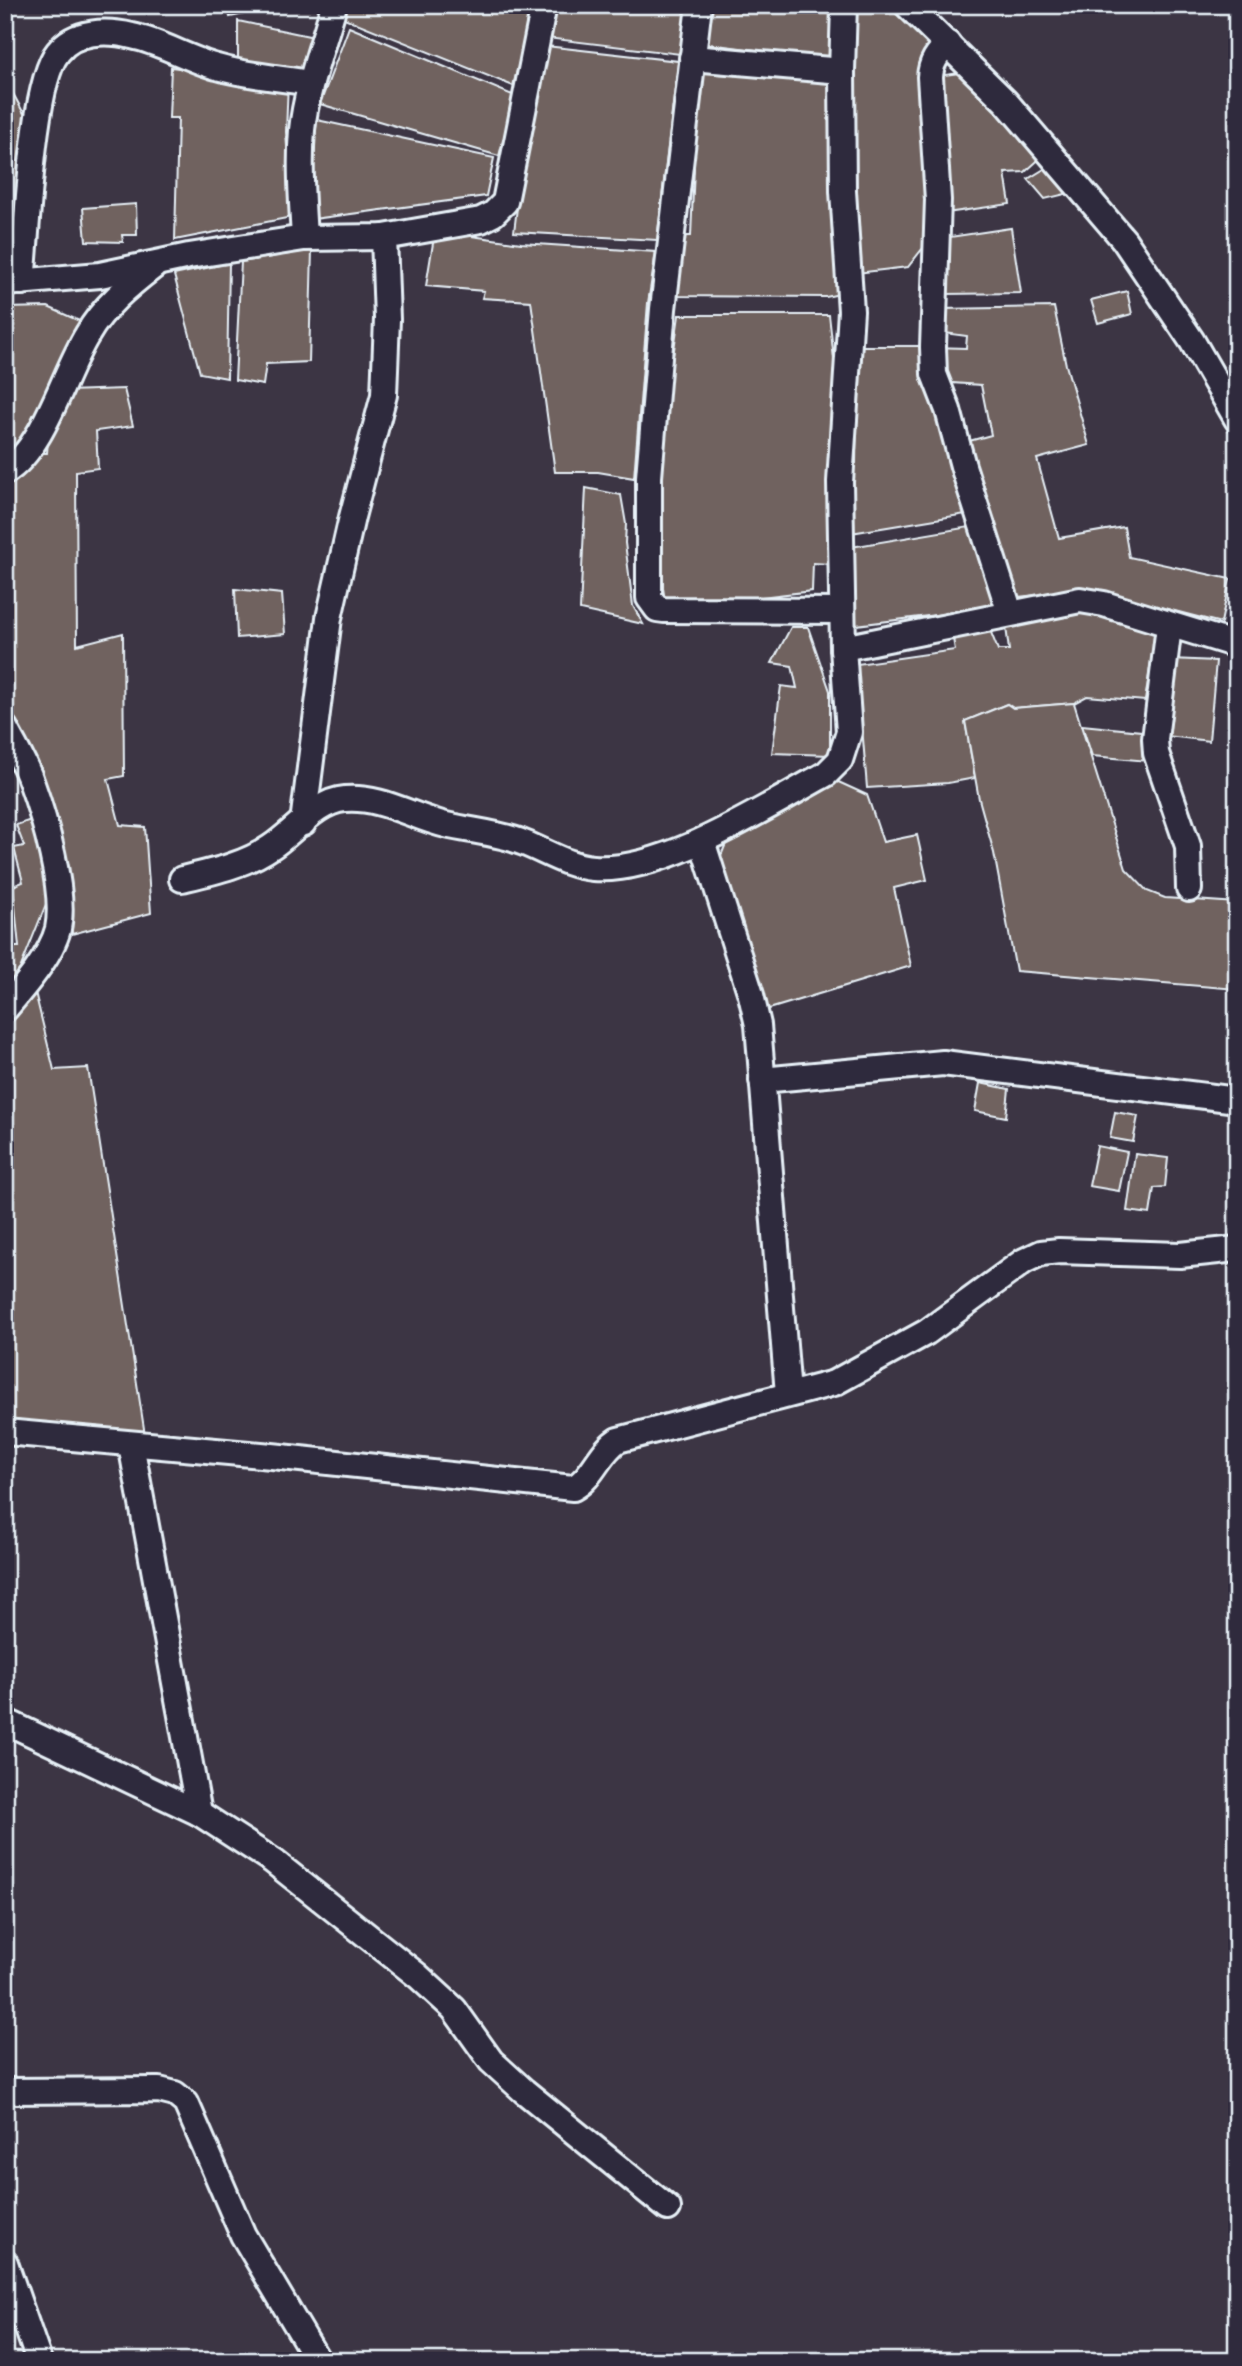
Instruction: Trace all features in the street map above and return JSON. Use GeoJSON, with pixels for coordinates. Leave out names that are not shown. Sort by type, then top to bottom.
{"type":"FeatureCollection","features":[{"type":"Feature","properties":{"kind":"street"},"geometry":{"type":"LineString","coordinates":[[304,238],[300,161],[302,128],[311,83],[334,5]]}},
{"type":"Feature","properties":{"kind":"street"},"geometry":{"type":"LineString","coordinates":[[311,83],[220,69],[131,35],[102,32],[82,35],[66,43],[55,54],[45,82],[14,283],[100,275],[189,256],[304,238],[384,237],[481,220],[493,214],[505,202],[544,5]]}},
{"type":"Feature","properties":{"kind":"street"},"geometry":{"type":"LineString","coordinates":[[699,5],[663,309],[649,477],[649,598],[657,609],[664,610],[842,611]]}},
{"type":"Feature","properties":{"kind":"street"},"geometry":{"type":"LineString","coordinates":[[182,879],[221,870],[269,849],[323,804],[343,799],[373,799],[435,822],[522,842],[566,862],[594,868],[634,866],[702,841],[826,774],[840,760],[849,732],[843,648],[840,482],[851,311],[843,191],[844,5]]}},
{"type":"Feature","properties":{"kind":"street"},"geometry":{"type":"LineString","coordinates":[[907,5],[1006,102],[1124,240],[1192,341],[1237,419]]}},
{"type":"Feature","properties":{"kind":"street"},"geometry":{"type":"LineString","coordinates":[[948,44],[938,53],[931,67],[930,77],[938,200],[934,374],[948,410],[1010,613]]}},
{"type":"Feature","properties":{"kind":"street"},"geometry":{"type":"LineString","coordinates":[[692,58],[842,71]]}},
{"type":"Feature","properties":{"kind":"street"},"geometry":{"type":"LineString","coordinates":[[303,823],[329,618],[384,395],[387,319],[384,237]]}},
{"type":"Feature","properties":{"kind":"street"},"geometry":{"type":"LineString","coordinates":[[5,472],[19,462],[37,437],[80,345],[98,318],[156,264]]}},
{"type":"Feature","properties":{"kind":"street"},"geometry":{"type":"LineString","coordinates":[[843,648],[1080,600],[1089,600],[1227,642],[1237,642]]}},
{"type":"Feature","properties":{"kind":"street"},"geometry":{"type":"LineString","coordinates":[[1169,625],[1155,739],[1156,753],[1188,846],[1189,889]]}},
{"type":"Feature","properties":{"kind":"street"},"geometry":{"type":"LineString","coordinates":[[5,728],[31,780],[50,844],[59,895],[58,929],[32,975],[5,1009]]}},
{"type":"Feature","properties":{"kind":"street"},"geometry":{"type":"LineString","coordinates":[[702,841],[758,1025],[788,1394]]}},
{"type":"Feature","properties":{"kind":"street"},"geometry":{"type":"LineString","coordinates":[[762,1080],[943,1063],[1237,1100]]}},
{"type":"Feature","properties":{"kind":"street"},"geometry":{"type":"LineString","coordinates":[[5,1432],[272,1456],[566,1488],[582,1483],[611,1445],[618,1440],[834,1383],[927,1332],[1024,1261],[1041,1253],[1059,1251],[1180,1255],[1237,1249]]}},
{"type":"Feature","properties":{"kind":"street"},"geometry":{"type":"LineString","coordinates":[[131,1444],[199,1813]]}},
{"type":"Feature","properties":{"kind":"street"},"geometry":{"type":"LineString","coordinates":[[5,1721],[199,1813],[273,1861],[418,1976],[454,2009],[491,2061],[668,2208]]}},
{"type":"Feature","properties":{"kind":"street"},"geometry":{"type":"LineString","coordinates":[[5,2091],[107,2088],[159,2090],[176,2094],[186,2103],[243,2235],[318,2361]]}},
{"type":"Feature","properties":{"kind":"street"},"geometry":{"type":"LineString","coordinates":[[5,2263],[39,2361]]}},
{"type":"Feature","properties":{"kind":"building"},"geometry":{"type":"Polygon","coordinates":[[[227,5],[267,5],[268,9],[230,17],[227,5]]]}},
{"type":"Feature","properties":{"kind":"building"},"geometry":{"type":"Polygon","coordinates":[[[343,5],[534,5],[513,86],[339,16],[343,5]]]}},
{"type":"Feature","properties":{"kind":"building"},"geometry":{"type":"Polygon","coordinates":[[[547,5],[686,5],[680,54],[538,37],[547,5]]]}},
{"type":"Feature","properties":{"kind":"building"},"geometry":{"type":"Polygon","coordinates":[[[706,5],[837,5],[835,60],[701,43],[706,5]]]}},
{"type":"Feature","properties":{"kind":"building"},"geometry":{"type":"Polygon","coordinates":[[[857,5],[904,5],[933,37],[930,239],[908,267],[857,273],[853,96],[857,5]]]}},
{"type":"Feature","properties":{"kind":"building"},"geometry":{"type":"Polygon","coordinates":[[[238,21],[314,37],[300,77],[238,66],[238,21]]]}},
{"type":"Feature","properties":{"kind":"building"},"geometry":{"type":"Polygon","coordinates":[[[349,27],[515,96],[499,156],[320,104],[349,27]]]}},
{"type":"Feature","properties":{"kind":"building"},"geometry":{"type":"Polygon","coordinates":[[[537,45],[678,61],[657,240],[514,232],[537,45]]]}},
{"type":"Feature","properties":{"kind":"building"},"geometry":{"type":"Polygon","coordinates":[[[702,62],[837,77],[844,293],[826,297],[675,296],[682,236],[691,236],[694,168],[691,168],[702,62]]]}},
{"type":"Feature","properties":{"kind":"building"},"geometry":{"type":"Polygon","coordinates":[[[171,67],[288,82],[286,132],[292,217],[175,240],[178,118],[169,118],[171,67]]]}},
{"type":"Feature","properties":{"kind":"building"},"geometry":{"type":"Polygon","coordinates":[[[967,72],[1044,155],[1025,172],[1005,173],[1010,204],[946,213],[937,76],[967,72]]]}},
{"type":"Feature","properties":{"kind":"building"},"geometry":{"type":"Polygon","coordinates":[[[5,79],[28,121],[13,262],[5,263],[5,79]]]}},
{"type":"Feature","properties":{"kind":"building"},"geometry":{"type":"Polygon","coordinates":[[[317,120],[494,158],[486,196],[313,219],[310,179],[317,120]]]}},
{"type":"Feature","properties":{"kind":"building"},"geometry":{"type":"Polygon","coordinates":[[[1054,163],[1078,191],[1045,199],[1028,179],[1054,163]]]}},
{"type":"Feature","properties":{"kind":"building"},"geometry":{"type":"Polygon","coordinates":[[[136,204],[137,235],[122,235],[123,242],[86,241],[83,208],[136,204]]]}},
{"type":"Feature","properties":{"kind":"building"},"geometry":{"type":"Polygon","coordinates":[[[1011,228],[1021,293],[946,294],[943,238],[1011,228]]]}},
{"type":"Feature","properties":{"kind":"building"},"geometry":{"type":"Polygon","coordinates":[[[435,231],[521,243],[656,252],[648,303],[634,478],[598,472],[555,472],[531,301],[482,298],[484,291],[426,286],[435,231]]]}},
{"type":"Feature","properties":{"kind":"building"},"geometry":{"type":"Polygon","coordinates":[[[312,250],[309,362],[266,364],[263,385],[235,380],[241,262],[312,250]]]}},
{"type":"Feature","properties":{"kind":"building"},"geometry":{"type":"Polygon","coordinates":[[[229,263],[227,378],[200,373],[174,275],[229,263]]]}},
{"type":"Feature","properties":{"kind":"building"},"geometry":{"type":"Polygon","coordinates":[[[1127,291],[1132,314],[1098,323],[1091,300],[1127,291]]]}},
{"type":"Feature","properties":{"kind":"building"},"geometry":{"type":"Polygon","coordinates":[[[48,307],[84,323],[42,413],[5,469],[5,308],[48,307]]]}},
{"type":"Feature","properties":{"kind":"building"},"geometry":{"type":"Polygon","coordinates":[[[1054,307],[1066,365],[1089,445],[1037,459],[1059,538],[1124,527],[1129,557],[1230,579],[1221,623],[1144,603],[1073,591],[1009,598],[962,443],[991,435],[981,385],[937,382],[934,347],[966,348],[967,336],[945,333],[941,309],[1054,307]]]}},
{"type":"Feature","properties":{"kind":"building"},"geometry":{"type":"Polygon","coordinates":[[[679,315],[829,315],[838,395],[830,564],[813,563],[812,591],[666,608],[662,581],[652,562],[659,453],[679,315]]]}},
{"type":"Feature","properties":{"kind":"building"},"geometry":{"type":"Polygon","coordinates":[[[858,346],[921,346],[966,514],[845,534],[848,464],[856,463],[858,346]]]}},
{"type":"Feature","properties":{"kind":"building"},"geometry":{"type":"Polygon","coordinates":[[[124,389],[133,426],[96,431],[98,468],[76,471],[77,645],[123,633],[124,776],[108,779],[120,825],[145,827],[151,913],[72,934],[67,886],[12,724],[5,711],[5,474],[32,453],[47,453],[50,418],[67,391],[124,389]]]}},
{"type":"Feature","properties":{"kind":"building"},"geometry":{"type":"Polygon","coordinates":[[[586,488],[621,495],[633,606],[643,624],[580,610],[586,488]]]}},
{"type":"Feature","properties":{"kind":"building"},"geometry":{"type":"Polygon","coordinates":[[[969,527],[1000,607],[848,626],[845,548],[969,527]]]}},
{"type":"Feature","properties":{"kind":"building"},"geometry":{"type":"Polygon","coordinates":[[[235,589],[282,594],[285,634],[237,638],[235,589]]]}},
{"type":"Feature","properties":{"kind":"building"},"geometry":{"type":"Polygon","coordinates":[[[1083,611],[1156,630],[1145,701],[1087,696],[1074,703],[1013,708],[1007,704],[965,721],[975,778],[948,783],[867,788],[857,664],[955,650],[952,633],[990,630],[998,650],[1009,650],[1006,627],[1083,611]]]}},
{"type":"Feature","properties":{"kind":"building"},"geometry":{"type":"Polygon","coordinates":[[[791,627],[808,627],[830,691],[830,755],[772,753],[781,686],[797,688],[792,666],[772,663],[791,627]]]}},
{"type":"Feature","properties":{"kind":"building"},"geometry":{"type":"Polygon","coordinates":[[[1171,659],[1216,661],[1209,741],[1158,735],[1171,659]]]}},
{"type":"Feature","properties":{"kind":"building"},"geometry":{"type":"Polygon","coordinates":[[[1074,703],[1126,869],[1147,891],[1165,898],[1237,903],[1237,989],[1016,971],[965,721],[1007,704],[1013,708],[1074,703]]]}},
{"type":"Feature","properties":{"kind":"building"},"geometry":{"type":"Polygon","coordinates":[[[1082,725],[1141,731],[1148,761],[1092,756],[1082,725]]]}},
{"type":"Feature","properties":{"kind":"building"},"geometry":{"type":"Polygon","coordinates":[[[834,780],[867,795],[883,842],[917,835],[927,880],[894,888],[911,966],[769,1009],[758,997],[718,863],[729,836],[834,780]]]}},
{"type":"Feature","properties":{"kind":"building"},"geometry":{"type":"Polygon","coordinates":[[[34,819],[52,889],[20,969],[5,990],[5,947],[19,947],[13,886],[23,882],[14,848],[24,846],[16,825],[34,819]]]}},
{"type":"Feature","properties":{"kind":"building"},"geometry":{"type":"Polygon","coordinates":[[[35,992],[54,1070],[88,1068],[145,1435],[5,1418],[5,1024],[35,992]]]}},
{"type":"Feature","properties":{"kind":"building"},"geometry":{"type":"Polygon","coordinates":[[[980,1083],[1009,1089],[1006,1117],[975,1111],[980,1083]]]}},
{"type":"Feature","properties":{"kind":"building"},"geometry":{"type":"Polygon","coordinates":[[[1115,1112],[1138,1116],[1133,1142],[1110,1138],[1115,1112]]]}},
{"type":"Feature","properties":{"kind":"building"},"geometry":{"type":"Polygon","coordinates":[[[1097,1146],[1127,1152],[1119,1191],[1089,1186],[1097,1146]]]}},
{"type":"Feature","properties":{"kind":"building"},"geometry":{"type":"Polygon","coordinates":[[[1135,1154],[1168,1158],[1165,1187],[1154,1188],[1150,1214],[1127,1211],[1135,1154]]]}}]}
